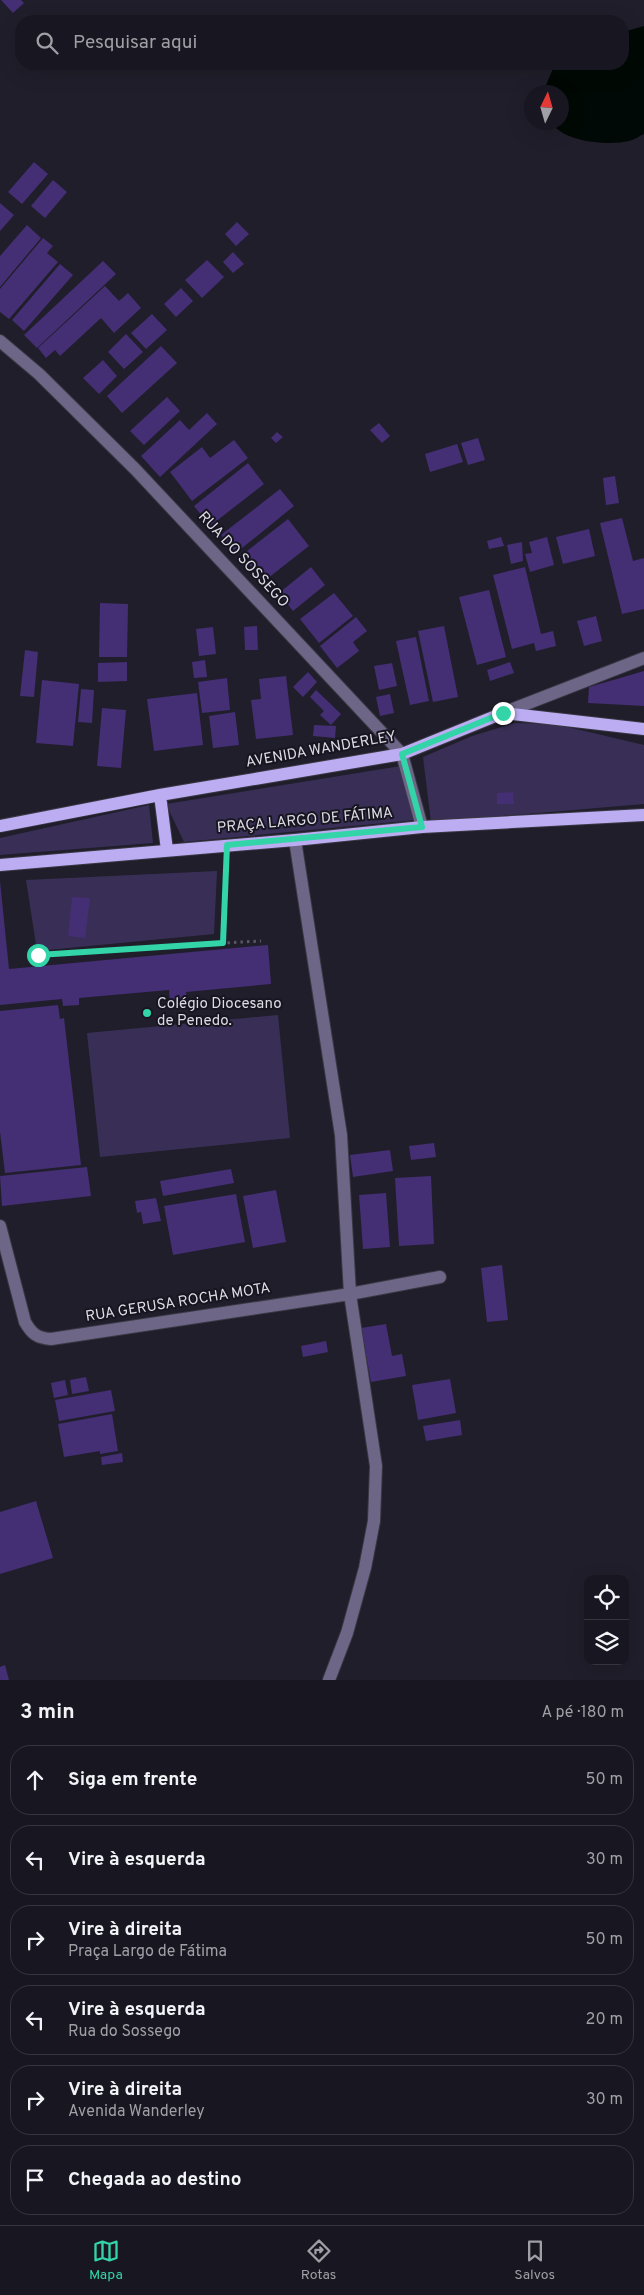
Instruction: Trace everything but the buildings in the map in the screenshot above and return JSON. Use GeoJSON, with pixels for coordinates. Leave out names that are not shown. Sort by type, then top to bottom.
{"type":"FeatureCollection","features":[{"type":"Feature","properties":{"kind":"main road","name":"AVENIDA WANDERLEY"},"geometry":{"type":"LineString","coordinates":[[0,826],[160,795],[402,754],[503,713],[644,729]]}},
{"type":"Feature","properties":{"kind":"main road"},"geometry":{"type":"LineString","coordinates":[[160,795],[167,850]]}},
{"type":"Feature","properties":{"kind":"main road","name":"PRAÇA LARGO DE FÁTIMA"},"geometry":{"type":"LineString","coordinates":[[0,865],[295,840],[422,827],[644,815]]}},
{"type":"Feature","properties":{"kind":"street","name":"RUA DO SOSSEGO"},"geometry":{"type":"LineString","coordinates":[[0,341],[39,374],[135,469],[402,754],[422,827]]}},
{"type":"Feature","properties":{"kind":"street"},"geometry":{"type":"LineString","coordinates":[[503,713],[644,658]]}},
{"type":"Feature","properties":{"kind":"street"},"geometry":{"type":"LineString","coordinates":[[295,840],[341,1135],[350,1294],[376,1466],[374,1521],[363,1577],[347,1633],[330,1680]]}},
{"type":"Feature","properties":{"kind":"street","name":"RUA GERUSA ROCHA MOTA"},"geometry":{"type":"LineString","coordinates":[[0,1226],[25,1322],[32,1333],[40,1338],[51,1339],[350,1294],[440,1277]]}},
{"type":"Feature","properties":{"kind":"path"},"geometry":{"type":"LineString","coordinates":[[223,943],[227,845]]}},
{"type":"Feature","properties":{"kind":"path"},"geometry":{"type":"LineString","coordinates":[[38,955],[262,941]]}},
{"type":"Feature","properties":{"kind":"shaded area"},"geometry":{"type":"Polygon","coordinates":[[[644,26],[644,134],[629,141],[599,143],[566,135],[559,130],[569,130],[569,85],[546,85],[552,70],[629,70],[629,30],[644,26]]]}},
{"type":"Feature","properties":{"kind":"shaded area"},"geometry":{"type":"Polygon","coordinates":[[[515,723],[555,724],[644,745],[644,804],[431,822],[423,757],[472,736],[515,723]]]}},
{"type":"Feature","properties":{"kind":"shaded area"},"geometry":{"type":"Polygon","coordinates":[[[401,766],[416,820],[184,842],[166,804],[401,766]]]}},
{"type":"Feature","properties":{"kind":"shaded area"},"geometry":{"type":"Polygon","coordinates":[[[149,805],[153,843],[0,855],[0,838],[149,805]]]}},
{"type":"Feature","properties":{"kind":"shaded area"},"geometry":{"type":"Polygon","coordinates":[[[217,871],[214,934],[37,951],[26,880],[217,871]]]}},
{"type":"Feature","properties":{"kind":"shaded area"},"geometry":{"type":"Polygon","coordinates":[[[278,1015],[290,1138],[100,1157],[87,1033],[278,1015]]]}},
{"type":"Feature","properties":{"kind":"place","name":"Colégio Diocesano de Penedo."},"geometry":{"type":"Point","coordinates":[147,1013]}},
{"type":"Feature","properties":{"kind":"route"},"geometry":{"type":"LineString","coordinates":[[38,955],[223,943],[227,845],[422,827],[402,754],[503,713]]}}]}
